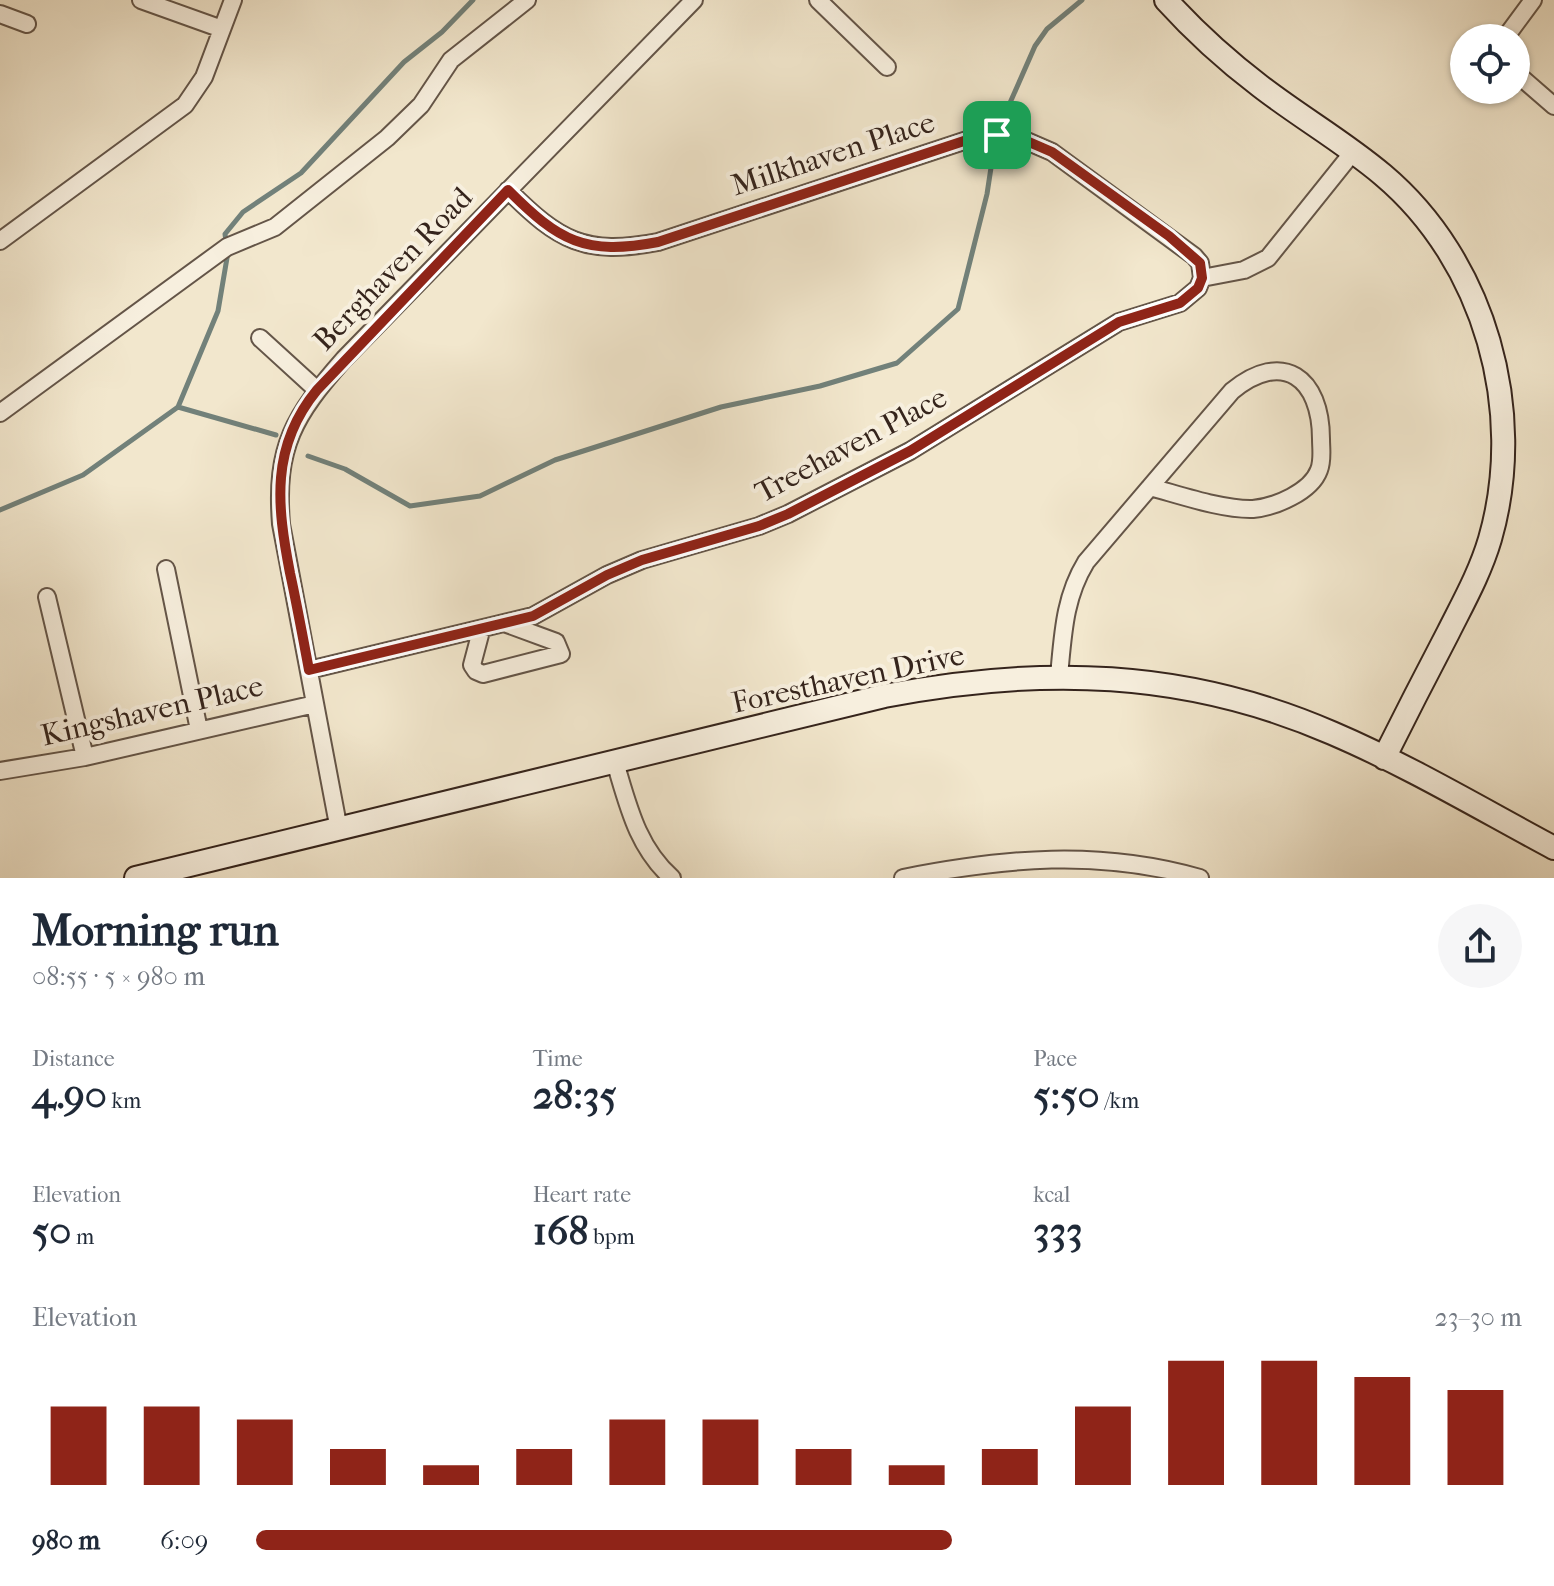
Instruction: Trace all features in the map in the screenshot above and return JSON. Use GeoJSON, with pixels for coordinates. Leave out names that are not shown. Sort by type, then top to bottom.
{"type":"FeatureCollection","features":[{"type":"Feature","properties":{"kind":"street"},"geometry":{"type":"LineString","coordinates":[[141,0],[222,29]]}},
{"type":"Feature","properties":{"kind":"street"},"geometry":{"type":"LineString","coordinates":[[0,241],[185,105],[204,77],[233,0]]}},
{"type":"Feature","properties":{"kind":"street"},"geometry":{"type":"LineString","coordinates":[[0,413],[227,247],[275,227],[387,138],[421,105],[451,60],[527,0]]}},
{"type":"Feature","properties":{"kind":"street","name":"Berghaven Road"},"geometry":{"type":"LineString","coordinates":[[339,830],[281,524],[279,492],[287,443],[303,409],[317,390],[694,0]]}},
{"type":"Feature","properties":{"kind":"street"},"geometry":{"type":"LineString","coordinates":[[818,0],[887,67]]}},
{"type":"Feature","properties":{"kind":"street"},"geometry":{"type":"LineString","coordinates":[[1166,0],[1221,55],[1353,152],[1408,199],[1449,251],[1469,287],[1496,366],[1501,404],[1502,470],[1490,539],[1477,576],[1384,758]]}},
{"type":"Feature","properties":{"kind":"street"},"geometry":{"type":"LineString","coordinates":[[1515,24],[1533,0]]}},
{"type":"Feature","properties":{"kind":"street"},"geometry":{"type":"LineString","coordinates":[[0,14],[27,24]]}},
{"type":"Feature","properties":{"kind":"street"},"geometry":{"type":"LineString","coordinates":[[1530,85],[1554,106]]}},
{"type":"Feature","properties":{"kind":"street","name":"Milkhaven Place"},"geometry":{"type":"LineString","coordinates":[[508,190],[542,222],[573,241],[593,247],[634,247],[658,242],[976,137],[997,135],[1022,139],[1052,152],[1194,256],[1202,274]]}},
{"type":"Feature","properties":{"kind":"street"},"geometry":{"type":"LineString","coordinates":[[1202,274],[1244,270],[1268,258],[1353,152]]}},
{"type":"Feature","properties":{"kind":"street","name":"Treehaven Place"},"geometry":{"type":"LineString","coordinates":[[309,670],[533,616],[607,575],[642,560],[759,526],[910,451],[1119,322],[1180,303],[1198,288],[1202,274]]}},
{"type":"Feature","properties":{"kind":"street"},"geometry":{"type":"LineString","coordinates":[[260,338],[317,390]]}},
{"type":"Feature","properties":{"kind":"street"},"geometry":{"type":"LineString","coordinates":[[1059,676],[1065,612],[1077,576],[1150,487],[1232,391],[1244,381],[1271,370],[1288,371],[1299,378],[1311,393],[1320,417],[1321,463],[1314,479],[1300,491],[1270,506],[1250,509],[1150,487]]}},
{"type":"Feature","properties":{"kind":"street"},"geometry":{"type":"LineString","coordinates":[[166,569],[199,730]]}},
{"type":"Feature","properties":{"kind":"street"},"geometry":{"type":"LineString","coordinates":[[47,597],[85,757]]}},
{"type":"Feature","properties":{"kind":"street"},"geometry":{"type":"LineString","coordinates":[[481,631],[472,665],[483,674],[561,654],[556,642],[507,624]]}},
{"type":"Feature","properties":{"kind":"street","name":"Foresthaven Drive"},"geometry":{"type":"LineString","coordinates":[[145,877],[911,691],[1059,676],[1129,680],[1219,695],[1277,712],[1332,733],[1384,758],[1554,848]]}},
{"type":"Feature","properties":{"kind":"street","name":"Kingshaven Place"},"geometry":{"type":"LineString","coordinates":[[0,771],[85,757],[315,704]]}},
{"type":"Feature","properties":{"kind":"street"},"geometry":{"type":"LineString","coordinates":[[615,762],[636,830],[647,851],[672,878]]}},
{"type":"Feature","properties":{"kind":"street"},"geometry":{"type":"LineString","coordinates":[[903,878],[1018,859],[1076,859],[1170,869],[1200,878]]}},
{"type":"Feature","properties":{"kind":"waterway"},"geometry":{"type":"LineString","coordinates":[[226,242],[225,234],[243,212],[301,173],[404,62],[442,32],[473,0]]}},
{"type":"Feature","properties":{"kind":"waterway"},"geometry":{"type":"LineString","coordinates":[[1002,121],[1035,46],[1047,29],[1082,0]]}},
{"type":"Feature","properties":{"kind":"waterway"},"geometry":{"type":"LineString","coordinates":[[308,456],[345,469],[410,506],[480,496],[555,460],[721,407],[820,386],[897,363],[958,309],[987,194],[994,148]]}},
{"type":"Feature","properties":{"kind":"waterway"},"geometry":{"type":"LineString","coordinates":[[178,407],[218,311],[228,252]]}},
{"type":"Feature","properties":{"kind":"waterway"},"geometry":{"type":"LineString","coordinates":[[0,510],[83,475],[178,407],[276,435]]}},
{"type":"Feature","properties":{"kind":"route"},"geometry":{"type":"LineString","coordinates":[[997,135],[1022,139],[1052,152],[1169,236],[1200,263],[1202,278],[1198,288],[1180,303],[1119,322],[910,451],[788,514],[759,526],[642,560],[607,575],[533,616],[309,670],[281,524],[279,492],[287,443],[303,409],[344,359],[508,190],[552,230],[573,241],[593,247],[634,247],[658,242],[976,137],[997,135]]}}]}
